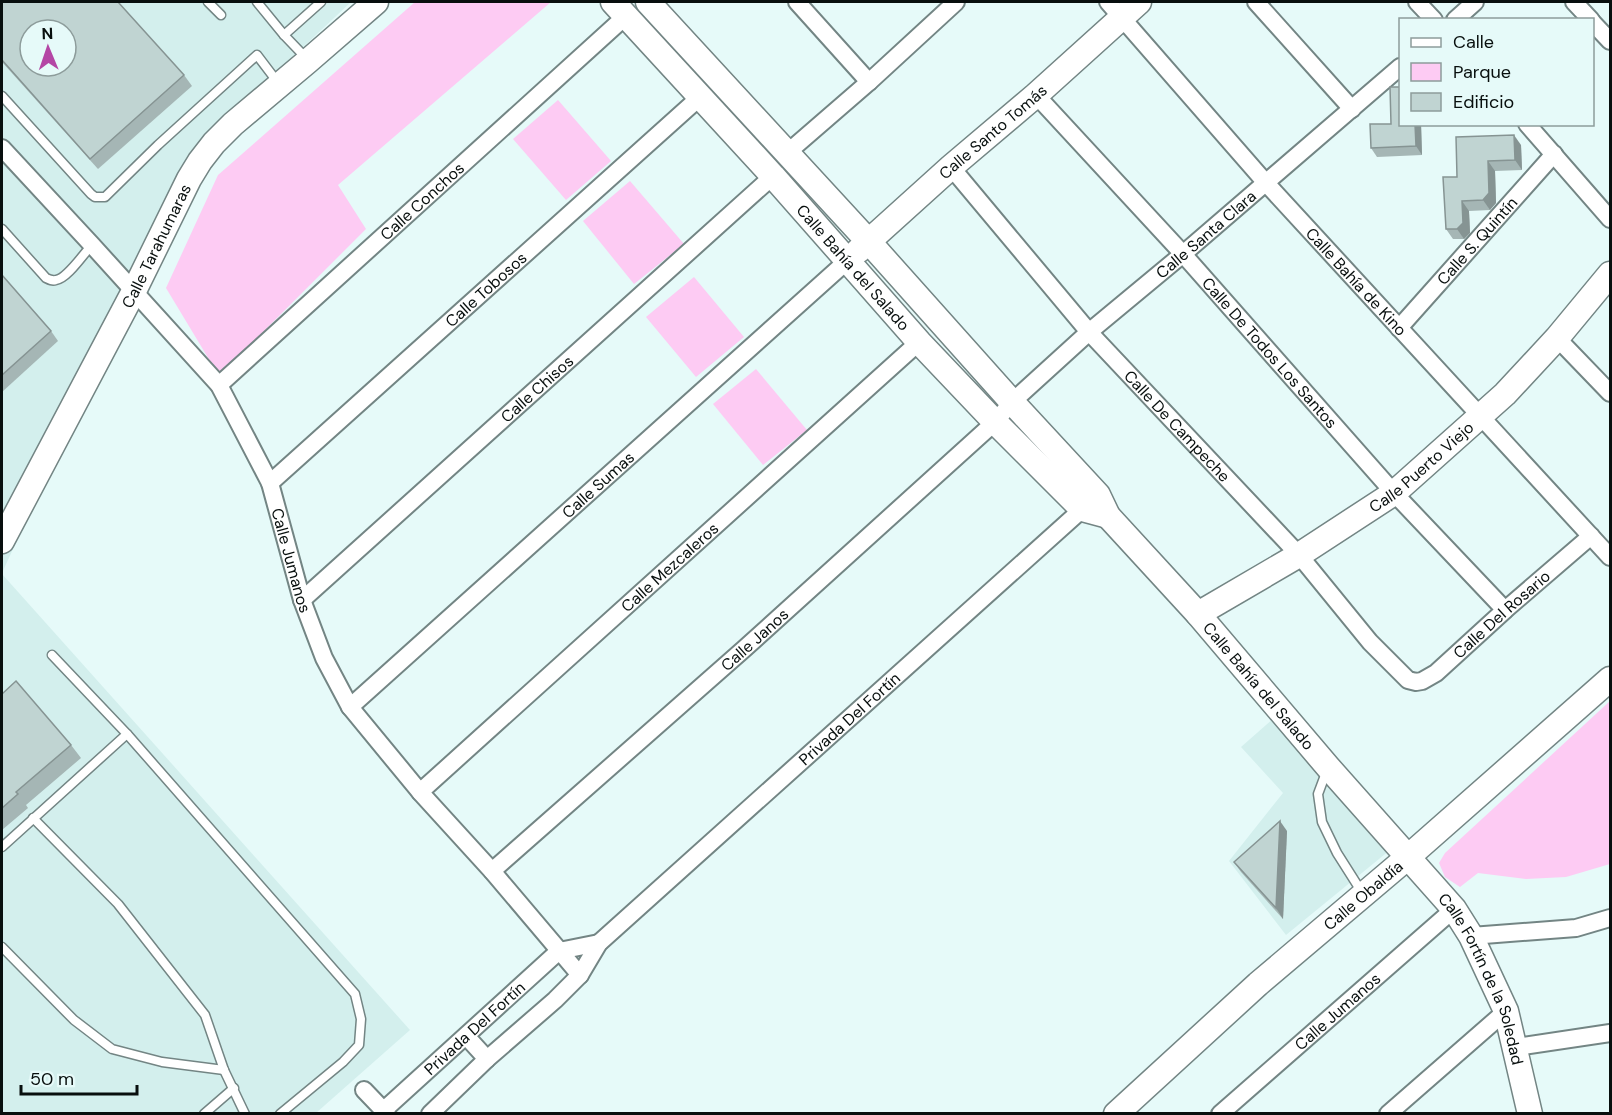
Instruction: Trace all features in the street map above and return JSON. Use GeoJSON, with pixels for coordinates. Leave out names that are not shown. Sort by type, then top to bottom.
{"type":"FeatureCollection","features":[{"type":"Feature","properties":{"kind":"street","name":"Calle Tarahumaras"},"geometry":{"type":"LineString","coordinates":[[2,542],[134,291],[189,179],[207,152],[233,124],[376,2]]}},
{"type":"Feature","properties":{"kind":"street","name":"Calle Bahía del Salado"},"geometry":{"type":"LineString","coordinates":[[648,2],[869,242],[1012,402],[1096,507],[1198,614],[1408,857]]}},
{"type":"Feature","properties":{"kind":"street"},"geometry":{"type":"LineString","coordinates":[[797,2],[869,82]]}},
{"type":"Feature","properties":{"kind":"street"},"geometry":{"type":"LineString","coordinates":[[787,153],[869,82],[954,2]]}},
{"type":"Feature","properties":{"kind":"street"},"geometry":{"type":"LineString","coordinates":[[1256,2],[1352,109]]}},
{"type":"Feature","properties":{"kind":"street"},"geometry":{"type":"LineString","coordinates":[[1417,2],[1432,18]]}},
{"type":"Feature","properties":{"kind":"street"},"geometry":{"type":"LineString","coordinates":[[1457,18],[1475,2]]}},
{"type":"Feature","properties":{"kind":"street"},"geometry":{"type":"LineString","coordinates":[[1574,2],[1589,18]]}},
{"type":"Feature","properties":{"kind":"street","name":"Calle Santo Tomás"},"geometry":{"type":"LineString","coordinates":[[847,261],[951,167],[1036,95],[1122,7]]}},
{"type":"Feature","properties":{"kind":"street","name":"Calle Bahía de Kino"},"geometry":{"type":"LineString","coordinates":[[1122,7],[1266,183],[1611,557]]}},
{"type":"Feature","properties":{"kind":"street","name":"Calle Bahía del Salado"},"geometry":{"type":"LineString","coordinates":[[620,8],[773,176],[919,342],[995,422],[1096,507]]}},
{"type":"Feature","properties":{"kind":"street","name":"Calle Conchos"},"geometry":{"type":"LineString","coordinates":[[219,385],[620,8]]}},
{"type":"Feature","properties":{"kind":"street"},"geometry":{"type":"LineString","coordinates":[[1594,23],[1611,41]]}},
{"type":"Feature","properties":{"kind":"street","name":"Calle Santa Clara"},"geometry":{"type":"LineString","coordinates":[[1012,402],[1089,332],[1399,69]]}},
{"type":"Feature","properties":{"kind":"street","name":"Calle De Todos Los Santos"},"geometry":{"type":"LineString","coordinates":[[1036,95],[1183,254],[1394,493],[1504,610]]}},
{"type":"Feature","properties":{"kind":"street","name":"Calle Tobosos"},"geometry":{"type":"LineString","coordinates":[[270,483],[700,97]]}},
{"type":"Feature","properties":{"kind":"street"},"geometry":{"type":"LineString","coordinates":[[1529,126],[1611,219]]}},
{"type":"Feature","properties":{"kind":"street","name":"Calle Jumanos"},"geometry":{"type":"LineString","coordinates":[[2,148],[219,385],[270,483],[302,600],[324,658],[350,707],[420,792],[492,871],[580,975]]}},
{"type":"Feature","properties":{"kind":"street","name":"Calle S. Quintín"},"geometry":{"type":"LineString","coordinates":[[1399,328],[1554,154]]}},
{"type":"Feature","properties":{"kind":"street","name":"Calle De Campeche"},"geometry":{"type":"LineString","coordinates":[[951,167],[1089,332],[1299,555],[1370,642],[1408,680]]}},
{"type":"Feature","properties":{"kind":"street","name":"Calle Chisos"},"geometry":{"type":"LineString","coordinates":[[302,600],[773,176]]}},
{"type":"Feature","properties":{"kind":"street","name":"Calle Sumas"},"geometry":{"type":"LineString","coordinates":[[350,707],[847,261]]}},
{"type":"Feature","properties":{"kind":"street","name":"Calle Puerto Viejo"},"geometry":{"type":"LineString","coordinates":[[1198,614],[1299,555],[1394,493],[1531,368],[1611,274]]}},
{"type":"Feature","properties":{"kind":"street"},"geometry":{"type":"LineString","coordinates":[[1557,338],[1611,393]]}},
{"type":"Feature","properties":{"kind":"street","name":"Calle Mezcaleros"},"geometry":{"type":"LineString","coordinates":[[420,792],[919,342]]}},
{"type":"Feature","properties":{"kind":"street","name":"Calle Janos"},"geometry":{"type":"LineString","coordinates":[[492,871],[744,649],[995,422],[1012,402]]}},
{"type":"Feature","properties":{"kind":"street","name":"Privada Del Fortín"},"geometry":{"type":"LineString","coordinates":[[430,1113],[580,975],[599,943],[1096,507]]}},
{"type":"Feature","properties":{"kind":"street","name":"Calle Del Rosario"},"geometry":{"type":"LineString","coordinates":[[1408,680],[1416,682],[1428,679],[1591,536]]}},
{"type":"Feature","properties":{"kind":"street","name":"Calle Obaldía"},"geometry":{"type":"LineString","coordinates":[[1116,1113],[1258,984],[1408,857],[1611,678]]}},
{"type":"Feature","properties":{"kind":"street","name":"Calle Fortín de la Soledad"},"geometry":{"type":"LineString","coordinates":[[1408,857],[1454,909],[1471,936],[1506,1011],[1530,1113]]}},
{"type":"Feature","properties":{"kind":"street","name":"Calle Jumanos"},"geometry":{"type":"LineString","coordinates":[[1220,1113],[1454,909]]}},
{"type":"Feature","properties":{"kind":"street","name":"Calle Fortín de la Soledad"},"geometry":{"type":"LineString","coordinates":[[1471,936],[1576,928],[1611,918]]}},
{"type":"Feature","properties":{"kind":"street"},"geometry":{"type":"LineString","coordinates":[[560,951],[599,943]]}},
{"type":"Feature","properties":{"kind":"street","name":"Privada Del Fortín"},"geometry":{"type":"LineString","coordinates":[[386,1112],[560,951]]}},
{"type":"Feature","properties":{"kind":"street","name":"Calle Fortín de la Soledad"},"geometry":{"type":"LineString","coordinates":[[1388,1113],[1506,1011]]}},
{"type":"Feature","properties":{"kind":"street","name":"Calle Fortín de la Soledad"},"geometry":{"type":"LineString","coordinates":[[1516,1047],[1611,1033]]}},
{"type":"Feature","properties":{"kind":"street"},"geometry":{"type":"LineString","coordinates":[[466,1036],[487,1059]]}},
{"type":"Feature","properties":{"kind":"street"},"geometry":{"type":"LineString","coordinates":[[364,1090],[386,1112]]}},
{"type":"Feature","properties":{"kind":"lane"},"geometry":{"type":"LineString","coordinates":[[208,2],[221,15]]}},
{"type":"Feature","properties":{"kind":"lane"},"geometry":{"type":"LineString","coordinates":[[256,2],[308,61]]}},
{"type":"Feature","properties":{"kind":"lane"},"geometry":{"type":"LineString","coordinates":[[284,35],[321,2]]}},
{"type":"Feature","properties":{"kind":"lane"},"geometry":{"type":"LineString","coordinates":[[2,96],[91,194],[99,198],[105,197],[158,145],[257,55],[279,84]]}},
{"type":"Feature","properties":{"kind":"lane"},"geometry":{"type":"LineString","coordinates":[[2,229],[46,278],[53,281],[66,275],[92,245]]}},
{"type":"Feature","properties":{"kind":"lane"},"geometry":{"type":"LineString","coordinates":[[52,655],[128,734],[355,994],[361,1019],[359,1045],[343,1062],[280,1113]]}},
{"type":"Feature","properties":{"kind":"lane"},"geometry":{"type":"LineString","coordinates":[[2,847],[128,734]]}},
{"type":"Feature","properties":{"kind":"lane"},"geometry":{"type":"LineString","coordinates":[[1328,767],[1318,794],[1322,822],[1337,853],[1363,895]]}},
{"type":"Feature","properties":{"kind":"lane"},"geometry":{"type":"LineString","coordinates":[[33,818],[118,904],[205,1015],[224,1070],[245,1113]]}},
{"type":"Feature","properties":{"kind":"lane"},"geometry":{"type":"LineString","coordinates":[[2,947],[74,1020],[112,1049],[162,1062],[224,1070]]}},
{"type":"Feature","properties":{"kind":"lane"},"geometry":{"type":"LineString","coordinates":[[204,1113],[234,1088]]}},
{"type":"Feature","properties":{"kind":"shaded area"},"geometry":{"type":"Polygon","coordinates":[[[2,2],[351,2],[198,146],[2,573],[2,2]]]}},
{"type":"Feature","properties":{"kind":"shaded area"},"geometry":{"type":"Polygon","coordinates":[[[2,574],[410,1030],[316,1113],[2,1113],[2,574]]]}},
{"type":"Feature","properties":{"kind":"shaded area"},"geometry":{"type":"Polygon","coordinates":[[[1274,718],[1390,850],[1286,935],[1229,861],[1283,793],[1241,747],[1274,718]]]}},
{"type":"Feature","properties":{"kind":"green space"},"geometry":{"type":"Polygon","coordinates":[[[415,2],[551,2],[338,185],[366,229],[219,376],[166,288],[218,175],[415,2]]]}},
{"type":"Feature","properties":{"kind":"green space"},"geometry":{"type":"Polygon","coordinates":[[[558,100],[611,161],[566,200],[513,139],[558,100]]]}},
{"type":"Feature","properties":{"kind":"green space"},"geometry":{"type":"Polygon","coordinates":[[[630,181],[684,244],[634,284],[583,221],[630,181]]]}},
{"type":"Feature","properties":{"kind":"green space"},"geometry":{"type":"Polygon","coordinates":[[[694,277],[744,337],[696,377],[646,317],[694,277]]]}},
{"type":"Feature","properties":{"kind":"green space"},"geometry":{"type":"Polygon","coordinates":[[[756,369],[807,430],[763,465],[713,404],[756,369]]]}},
{"type":"Feature","properties":{"kind":"green space"},"geometry":{"type":"Polygon","coordinates":[[[1610,701],[1610,864],[1566,877],[1526,879],[1478,873],[1460,887],[1445,877],[1439,863],[1445,853],[1610,701]]]}},
{"type":"Feature","properties":{"kind":"building"},"geometry":{"type":"Polygon","coordinates":[[[2,2],[118,2],[184,75],[90,159],[2,60],[2,2]]]}},
{"type":"Feature","properties":{"kind":"building"},"geometry":{"type":"Polygon","coordinates":[[[1390,87],[1399,87],[1399,126],[1415,126],[1416,146],[1371,148],[1370,124],[1391,124],[1390,87]]]}},
{"type":"Feature","properties":{"kind":"building"},"geometry":{"type":"Polygon","coordinates":[[[1514,135],[1515,160],[1488,161],[1489,193],[1483,200],[1462,201],[1463,223],[1457,229],[1446,229],[1443,177],[1457,177],[1456,137],[1514,135]]]}},
{"type":"Feature","properties":{"kind":"building"},"geometry":{"type":"Polygon","coordinates":[[[2,275],[51,331],[2,375],[2,275]]]}},
{"type":"Feature","properties":{"kind":"building"},"geometry":{"type":"Polygon","coordinates":[[[16,681],[71,745],[16,792],[18,794],[2,808],[2,694],[16,681]]]}},
{"type":"Feature","properties":{"kind":"building"},"geometry":{"type":"Polygon","coordinates":[[[1280,821],[1276,908],[1234,862],[1280,821]]]}}]}
